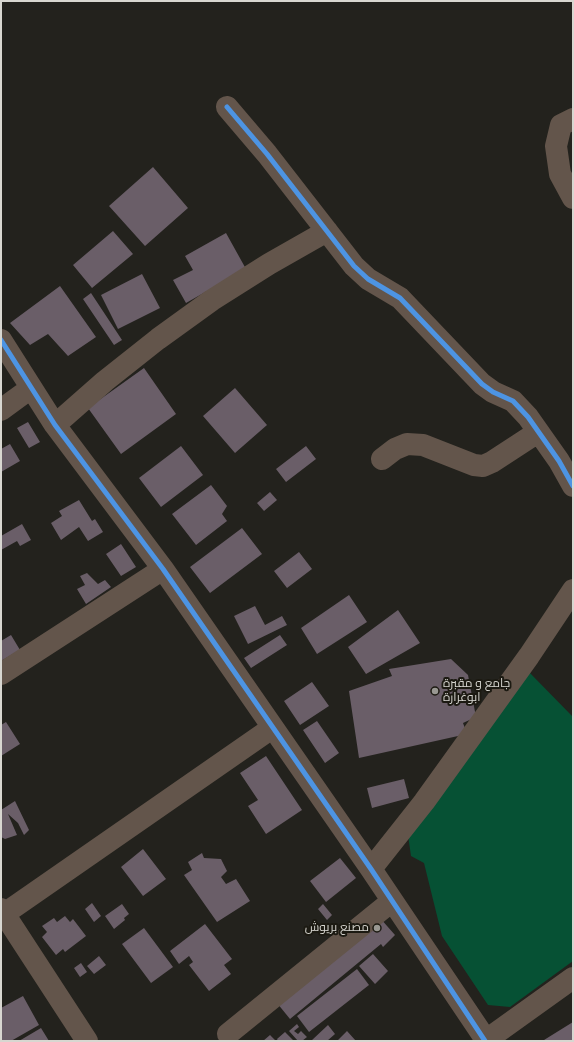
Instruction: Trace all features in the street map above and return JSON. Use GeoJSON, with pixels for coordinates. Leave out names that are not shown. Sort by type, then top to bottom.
{"type":"FeatureCollection","features":[{"type":"Feature","properties":{"kind":"street"},"geometry":{"type":"LineString","coordinates":[[226,107],[267,154],[358,270],[368,279],[400,298],[482,384],[493,392],[513,401],[528,417],[538,432],[566,455],[573,486]]}},
{"type":"Feature","properties":{"kind":"street"},"geometry":{"type":"LineString","coordinates":[[573,119],[561,125],[556,146],[560,174],[573,198]]}},
{"type":"Feature","properties":{"kind":"street"},"geometry":{"type":"LineString","coordinates":[[55,425],[105,381],[158,339],[212,300],[269,264],[327,231]]}},
{"type":"Feature","properties":{"kind":"street"},"geometry":{"type":"LineString","coordinates":[[1,340],[55,425],[162,569],[392,901],[486,1041],[573,978]]}},
{"type":"Feature","properties":{"kind":"street"},"geometry":{"type":"LineString","coordinates":[[1,410],[32,388]]}},
{"type":"Feature","properties":{"kind":"street"},"geometry":{"type":"LineString","coordinates":[[382,459],[395,449],[407,444],[423,444],[474,466],[483,466],[492,462],[538,432]]}},
{"type":"Feature","properties":{"kind":"street"},"geometry":{"type":"LineString","coordinates":[[1,674],[162,569]]}},
{"type":"Feature","properties":{"kind":"street"},"geometry":{"type":"LineString","coordinates":[[370,869],[424,802],[529,656],[573,590]]}},
{"type":"Feature","properties":{"kind":"street"},"geometry":{"type":"LineString","coordinates":[[87,1041],[3,911],[272,728]]}},
{"type":"Feature","properties":{"kind":"street"},"geometry":{"type":"LineString","coordinates":[[228,1034],[392,901]]}},
{"type":"Feature","properties":{"kind":"green space"},"geometry":{"type":"Polygon","coordinates":[[[528,671],[573,717],[573,961],[510,1007],[488,1005],[442,936],[424,863],[411,856],[408,835],[528,671]]]}},
{"type":"Feature","properties":{"kind":"building"},"geometry":{"type":"Polygon","coordinates":[[[153,167],[188,208],[145,246],[109,206],[153,167]]]}},
{"type":"Feature","properties":{"kind":"building"},"geometry":{"type":"Polygon","coordinates":[[[113,231],[133,254],[92,288],[73,265],[113,231]]]}},
{"type":"Feature","properties":{"kind":"building"},"geometry":{"type":"Polygon","coordinates":[[[226,233],[246,269],[186,303],[173,280],[193,270],[185,256],[226,233]]]}},
{"type":"Feature","properties":{"kind":"building"},"geometry":{"type":"Polygon","coordinates":[[[142,274],[160,308],[118,329],[101,295],[142,274]]]}},
{"type":"Feature","properties":{"kind":"building"},"geometry":{"type":"Polygon","coordinates":[[[60,286],[96,337],[68,356],[48,334],[30,345],[10,323],[60,286]]]}},
{"type":"Feature","properties":{"kind":"building"},"geometry":{"type":"Polygon","coordinates":[[[91,293],[122,340],[114,345],[83,299],[91,293]]]}},
{"type":"Feature","properties":{"kind":"building"},"geometry":{"type":"Polygon","coordinates":[[[144,368],[176,414],[121,454],[88,408],[144,368]]]}},
{"type":"Feature","properties":{"kind":"building"},"geometry":{"type":"Polygon","coordinates":[[[235,388],[267,425],[235,453],[203,416],[235,388]]]}},
{"type":"Feature","properties":{"kind":"building"},"geometry":{"type":"Polygon","coordinates":[[[28,422],[40,442],[29,448],[17,428],[28,422]]]}},
{"type":"Feature","properties":{"kind":"building"},"geometry":{"type":"Polygon","coordinates":[[[10,444],[20,461],[1,472],[1,449],[10,444]]]}},
{"type":"Feature","properties":{"kind":"building"},"geometry":{"type":"Polygon","coordinates":[[[181,446],[203,475],[161,507],[139,478],[181,446]]]}},
{"type":"Feature","properties":{"kind":"building"},"geometry":{"type":"Polygon","coordinates":[[[306,446],[316,459],[286,482],[276,469],[306,446]]]}},
{"type":"Feature","properties":{"kind":"building"},"geometry":{"type":"Polygon","coordinates":[[[211,485],[227,506],[222,514],[227,521],[196,545],[172,514],[211,485]]]}},
{"type":"Feature","properties":{"kind":"building"},"geometry":{"type":"Polygon","coordinates":[[[270,492],[277,500],[264,511],[257,503],[270,492]]]}},
{"type":"Feature","properties":{"kind":"building"},"geometry":{"type":"Polygon","coordinates":[[[79,500],[92,521],[95,519],[103,532],[88,541],[79,527],[61,540],[51,523],[62,516],[59,511],[79,500]]]}},
{"type":"Feature","properties":{"kind":"building"},"geometry":{"type":"Polygon","coordinates":[[[22,524],[31,540],[20,546],[17,541],[1,550],[1,536],[22,524]]]}},
{"type":"Feature","properties":{"kind":"building"},"geometry":{"type":"Polygon","coordinates":[[[242,528],[262,554],[210,593],[190,567],[242,528]]]}},
{"type":"Feature","properties":{"kind":"building"},"geometry":{"type":"Polygon","coordinates":[[[121,544],[136,567],[121,576],[106,554],[121,544]]]}},
{"type":"Feature","properties":{"kind":"building"},"geometry":{"type":"Polygon","coordinates":[[[299,552],[312,569],[287,588],[274,571],[299,552]]]}},
{"type":"Feature","properties":{"kind":"building"},"geometry":{"type":"Polygon","coordinates":[[[87,573],[98,584],[105,580],[111,587],[86,604],[77,589],[85,585],[80,576],[87,573]]]}},
{"type":"Feature","properties":{"kind":"building"},"geometry":{"type":"Polygon","coordinates":[[[349,595],[367,622],[317,654],[301,628],[349,595]]]}},
{"type":"Feature","properties":{"kind":"building"},"geometry":{"type":"Polygon","coordinates":[[[255,606],[265,625],[282,616],[287,625],[248,644],[234,616],[255,606]]]}},
{"type":"Feature","properties":{"kind":"building"},"geometry":{"type":"Polygon","coordinates":[[[398,610],[420,643],[366,674],[348,647],[398,610]]]}},
{"type":"Feature","properties":{"kind":"building"},"geometry":{"type":"Polygon","coordinates":[[[11,635],[20,650],[1,661],[1,641],[11,635]]]}},
{"type":"Feature","properties":{"kind":"building"},"geometry":{"type":"Polygon","coordinates":[[[280,635],[287,645],[251,668],[244,658],[280,635]]]}},
{"type":"Feature","properties":{"kind":"building"},"geometry":{"type":"Polygon","coordinates":[[[451,659],[468,675],[476,717],[463,723],[467,734],[359,758],[349,691],[392,676],[389,669],[451,659]]]}},
{"type":"Feature","properties":{"kind":"building"},"geometry":{"type":"Polygon","coordinates":[[[312,682],[329,706],[300,725],[284,701],[312,682]]]}},
{"type":"Feature","properties":{"kind":"building"},"geometry":{"type":"Polygon","coordinates":[[[317,721],[339,753],[325,763],[303,730],[317,721]]]}},
{"type":"Feature","properties":{"kind":"building"},"geometry":{"type":"Polygon","coordinates":[[[6,722],[20,744],[1,756],[1,725],[6,722]]]}},
{"type":"Feature","properties":{"kind":"building"},"geometry":{"type":"Polygon","coordinates":[[[266,756],[302,810],[266,834],[248,806],[258,800],[240,773],[266,756]]]}},
{"type":"Feature","properties":{"kind":"building"},"geometry":{"type":"Polygon","coordinates":[[[404,779],[409,798],[372,808],[367,788],[404,779]]]}},
{"type":"Feature","properties":{"kind":"building"},"geometry":{"type":"Polygon","coordinates":[[[15,801],[29,830],[24,835],[18,823],[8,814],[17,835],[5,839],[1,837],[1,810],[15,801]]]}},
{"type":"Feature","properties":{"kind":"building"},"geometry":{"type":"Polygon","coordinates":[[[143,849],[166,879],[143,896],[121,867],[143,849]]]}},
{"type":"Feature","properties":{"kind":"building"},"geometry":{"type":"Polygon","coordinates":[[[202,853],[204,858],[221,859],[227,871],[221,877],[226,884],[236,879],[250,901],[217,922],[184,875],[192,870],[188,862],[202,853]]]}},
{"type":"Feature","properties":{"kind":"building"},"geometry":{"type":"Polygon","coordinates":[[[340,858],[356,878],[326,902],[310,881],[340,858]]]}},
{"type":"Feature","properties":{"kind":"building"},"geometry":{"type":"Polygon","coordinates":[[[92,903],[101,916],[94,922],[85,909],[92,903]]]}},
{"type":"Feature","properties":{"kind":"building"},"geometry":{"type":"Polygon","coordinates":[[[122,904],[129,914],[124,918],[125,920],[114,929],[105,916],[122,904]]]}},
{"type":"Feature","properties":{"kind":"building"},"geometry":{"type":"Polygon","coordinates":[[[323,904],[332,915],[327,920],[318,909],[323,904]]]}},
{"type":"Feature","properties":{"kind":"building"},"geometry":{"type":"Polygon","coordinates":[[[65,916],[70,922],[73,919],[86,936],[65,952],[63,949],[56,955],[42,937],[47,932],[42,926],[54,918],[57,922],[65,916]]]}},
{"type":"Feature","properties":{"kind":"building"},"geometry":{"type":"Polygon","coordinates":[[[380,918],[395,935],[383,947],[381,944],[290,1019],[277,1003],[380,918]]]}},
{"type":"Feature","properties":{"kind":"building"},"geometry":{"type":"Polygon","coordinates":[[[205,924],[232,959],[224,965],[231,974],[209,991],[189,965],[193,962],[189,956],[179,964],[170,951],[205,924]]]}},
{"type":"Feature","properties":{"kind":"building"},"geometry":{"type":"Polygon","coordinates":[[[144,928],[173,967],[151,983],[122,944],[144,928]]]}},
{"type":"Feature","properties":{"kind":"building"},"geometry":{"type":"Polygon","coordinates":[[[373,954],[388,971],[375,984],[359,966],[373,954]]]}},
{"type":"Feature","properties":{"kind":"building"},"geometry":{"type":"Polygon","coordinates":[[[99,956],[106,965],[94,974],[87,966],[99,956]]]}},
{"type":"Feature","properties":{"kind":"building"},"geometry":{"type":"Polygon","coordinates":[[[81,963],[87,972],[80,977],[74,968],[81,963]]]}},
{"type":"Feature","properties":{"kind":"building"},"geometry":{"type":"Polygon","coordinates":[[[357,969],[369,985],[309,1032],[297,1016],[357,969]]]}},
{"type":"Feature","properties":{"kind":"building"},"geometry":{"type":"Polygon","coordinates":[[[23,996],[39,1025],[11,1041],[1,1041],[1,1008],[23,996]]]}},
{"type":"Feature","properties":{"kind":"building"},"geometry":{"type":"Polygon","coordinates":[[[573,1022],[573,1041],[544,1040],[573,1022]]]}},
{"type":"Feature","properties":{"kind":"building"},"geometry":{"type":"Polygon","coordinates":[[[297,1024],[299,1027],[294,1031],[298,1034],[301,1031],[307,1037],[302,1041],[298,1041],[289,1031],[297,1024]]]}},
{"type":"Feature","properties":{"kind":"building"},"geometry":{"type":"Polygon","coordinates":[[[328,1025],[335,1034],[327,1041],[311,1041],[328,1025]]]}},
{"type":"Feature","properties":{"kind":"building"},"geometry":{"type":"Polygon","coordinates":[[[41,1028],[49,1041],[19,1041],[41,1028]]]}},
{"type":"Feature","properties":{"kind":"building"},"geometry":{"type":"Polygon","coordinates":[[[347,1031],[356,1041],[337,1041],[347,1031]]]}},
{"type":"Feature","properties":{"kind":"building"},"geometry":{"type":"Polygon","coordinates":[[[285,1032],[294,1041],[278,1041],[277,1039],[285,1032]]]}},
{"type":"Feature","properties":{"kind":"building"},"geometry":{"type":"Polygon","coordinates":[[[270,1035],[276,1041],[263,1041],[270,1035]]]}},
{"type":"Feature","properties":{"kind":"cycle path"},"geometry":{"type":"LineString","coordinates":[[227,107],[267,154],[354,266],[368,279],[400,298],[482,384],[493,392],[513,401],[528,417],[559,461],[573,486]]}},
{"type":"Feature","properties":{"kind":"cycle path"},"geometry":{"type":"LineString","coordinates":[[1,340],[55,425],[163,569],[371,869],[485,1041]]}},
{"type":"Feature","properties":{"kind":"place","name":"جامع و مقبرة ابوغرارة"},"geometry":{"type":"Point","coordinates":[435,691]}},
{"type":"Feature","properties":{"kind":"place","name":"مصنع بريوش"},"geometry":{"type":"Point","coordinates":[377,928]}}]}
